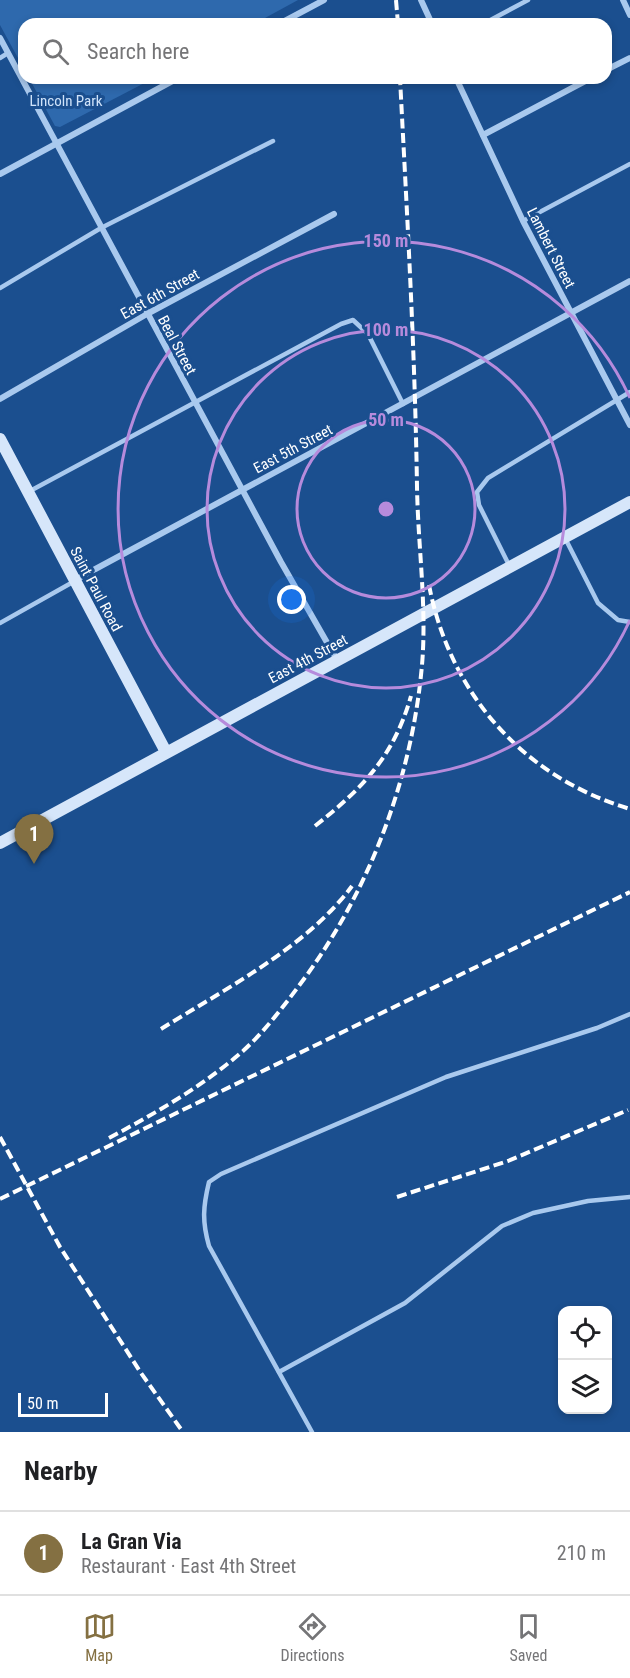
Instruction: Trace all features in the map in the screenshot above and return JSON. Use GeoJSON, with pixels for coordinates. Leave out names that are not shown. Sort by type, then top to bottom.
{"type":"FeatureCollection","features":[{"type":"Feature","properties":{"kind":"main road","name":"Saint Paul Road"},"geometry":{"type":"LineString","coordinates":[[0,439],[166,752]]}},
{"type":"Feature","properties":{"kind":"main road","name":"East 4th Street"},"geometry":{"type":"LineString","coordinates":[[0,843],[630,502]]}},
{"type":"Feature","properties":{"kind":"street"},"geometry":{"type":"LineString","coordinates":[[290,18],[324,0]]}},
{"type":"Feature","properties":{"kind":"street"},"geometry":{"type":"LineString","coordinates":[[420,0],[429,18]]}},
{"type":"Feature","properties":{"kind":"street"},"geometry":{"type":"LineString","coordinates":[[623,0],[630,15]]}},
{"type":"Feature","properties":{"kind":"street","name":"Beal Street"},"geometry":{"type":"LineString","coordinates":[[0,38],[18,72]]}},
{"type":"Feature","properties":{"kind":"street"},"geometry":{"type":"LineString","coordinates":[[612,67],[630,58]]}},
{"type":"Feature","properties":{"kind":"street","name":"Beal Street"},"geometry":{"type":"LineString","coordinates":[[24,84],[194,402],[337,660]]}},
{"type":"Feature","properties":{"kind":"street"},"geometry":{"type":"LineString","coordinates":[[0,174],[167,84]]}},
{"type":"Feature","properties":{"kind":"street","name":"Lambert Street"},"geometry":{"type":"LineString","coordinates":[[459,84],[523,221],[630,426]]}},
{"type":"Feature","properties":{"kind":"street"},"geometry":{"type":"LineString","coordinates":[[483,135],[580,84]]}},
{"type":"Feature","properties":{"kind":"street","name":"East 6th Street"},"geometry":{"type":"LineString","coordinates":[[0,399],[147,314],[334,214]]}},
{"type":"Feature","properties":{"kind":"street","name":"East 5th Street"},"geometry":{"type":"LineString","coordinates":[[75,580],[630,281]]}},
{"type":"Feature","properties":{"kind":"lane"},"geometry":{"type":"LineString","coordinates":[[494,18],[528,0]]}},
{"type":"Feature","properties":{"kind":"lane"},"geometry":{"type":"LineString","coordinates":[[0,58],[8,53]]}},
{"type":"Feature","properties":{"kind":"lane"},"geometry":{"type":"LineString","coordinates":[[0,288],[100,228],[273,141]]}},
{"type":"Feature","properties":{"kind":"lane"},"geometry":{"type":"LineString","coordinates":[[523,221],[630,165]]}},
{"type":"Feature","properties":{"kind":"lane"},"geometry":{"type":"LineString","coordinates":[[28,492],[340,324],[353,320],[368,334],[403,404]]}},
{"type":"Feature","properties":{"kind":"lane"},"geometry":{"type":"LineString","coordinates":[[510,567],[479,505],[477,492],[488,478],[630,392]]}},
{"type":"Feature","properties":{"kind":"lane"},"geometry":{"type":"LineString","coordinates":[[565,537],[598,603],[618,620],[630,622]]}},
{"type":"Feature","properties":{"kind":"lane","name":"East 5th Street"},"geometry":{"type":"LineString","coordinates":[[0,623],[75,580]]}},
{"type":"Feature","properties":{"kind":"lane"},"geometry":{"type":"LineString","coordinates":[[312,1432],[209,1246],[203,1211],[209,1182],[220,1174],[425,1086],[597,1028],[630,1014]]}},
{"type":"Feature","properties":{"kind":"lane"},"geometry":{"type":"LineString","coordinates":[[279,1372],[405,1303],[502,1226],[533,1213],[588,1201],[630,1197]]}},
{"type":"Feature","properties":{"kind":"green space","name":"Lincoln Park"},"geometry":{"type":"Polygon","coordinates":[[[0,0],[298,0],[265,18],[18,18],[18,58],[0,25],[0,0]]]}},
{"type":"Feature","properties":{"kind":"green space","name":"Lincoln Park"},"geometry":{"type":"Polygon","coordinates":[[[32,84],[142,84],[60,127],[55,126],[32,84]]]}},
{"type":"Feature","properties":{"kind":"railway"},"geometry":{"type":"LineString","coordinates":[[396,0],[398,18]]}},
{"type":"Feature","properties":{"kind":"railway"},"geometry":{"type":"LineString","coordinates":[[109,1138],[162,1109],[212,1076],[243,1051],[274,1018],[325,948],[347,911],[367,872],[397,792],[417,708],[423,643],[400,84]]}},
{"type":"Feature","properties":{"kind":"railway"},"geometry":{"type":"LineString","coordinates":[[429,585],[439,625],[454,661],[474,695],[497,726],[525,753],[556,776],[592,795],[630,809]]}},
{"type":"Feature","properties":{"kind":"railway"},"geometry":{"type":"LineString","coordinates":[[315,826],[348,798],[375,769],[396,736],[411,696]]}},
{"type":"Feature","properties":{"kind":"railway"},"geometry":{"type":"LineString","coordinates":[[161,1029],[289,948],[333,908],[352,886]]}},
{"type":"Feature","properties":{"kind":"railway"},"geometry":{"type":"LineString","coordinates":[[0,1199],[630,892]]}},
{"type":"Feature","properties":{"kind":"railway"},"geometry":{"type":"LineString","coordinates":[[397,1197],[508,1161],[628,1110]]}},
{"type":"Feature","properties":{"kind":"railway"},"geometry":{"type":"LineString","coordinates":[[0,1137],[60,1247],[141,1373],[183,1432]]}},
{"type":"Feature","properties":{"kind":"place","name":"La Gran Via"},"geometry":{"type":"Point","coordinates":[34,864]}}]}
